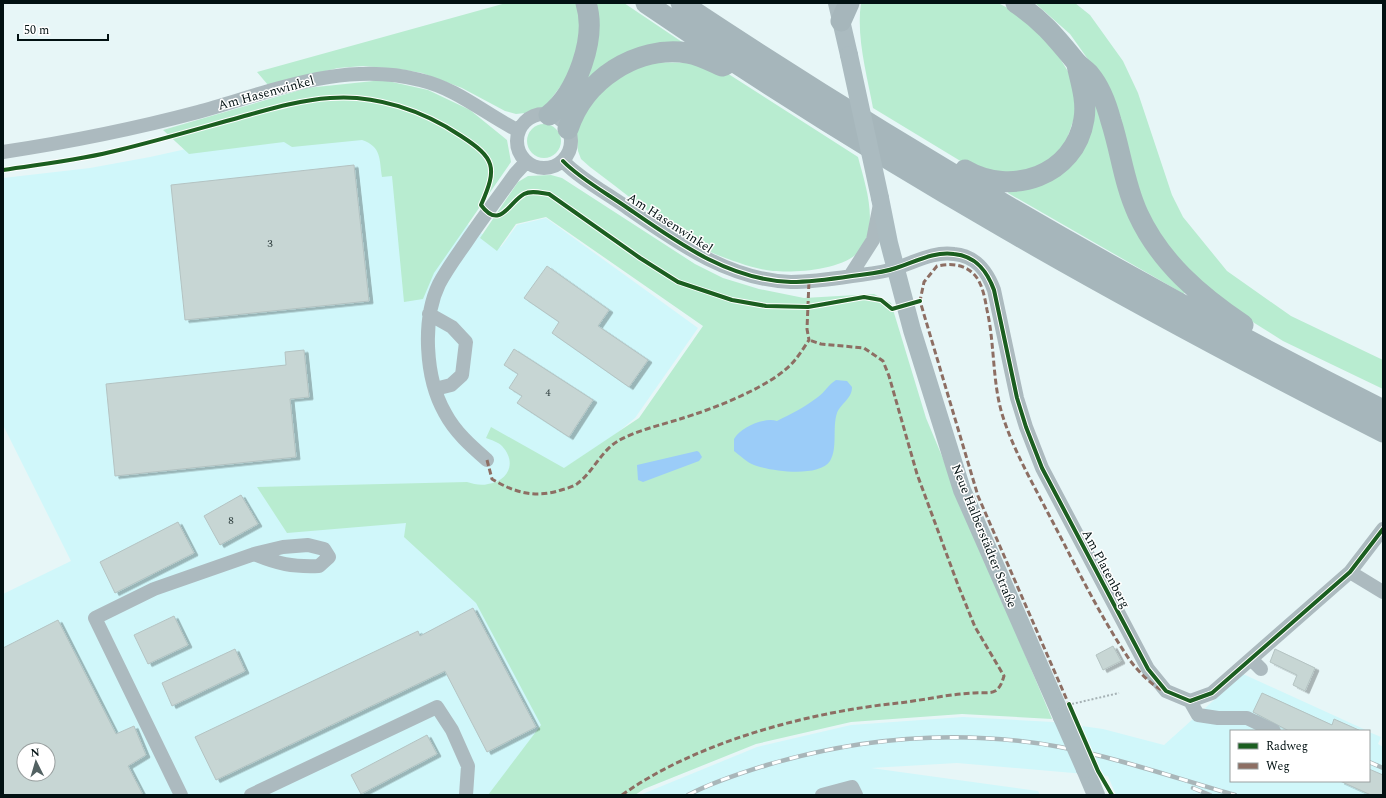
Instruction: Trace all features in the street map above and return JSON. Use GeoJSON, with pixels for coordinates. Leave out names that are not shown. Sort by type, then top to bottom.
{"type":"FeatureCollection","features":[{"type":"Feature","properties":{"kind":"highway"},"geometry":{"type":"LineString","coordinates":[[549,115],[556,109],[571,89],[582,62],[588,43],[589,23],[586,3]]}},
{"type":"Feature","properties":{"kind":"highway"},"geometry":{"type":"LineString","coordinates":[[646,3],[735,63],[876,152],[1050,254],[1172,322],[1383,432]]}},
{"type":"Feature","properties":{"kind":"highway"},"geometry":{"type":"LineString","coordinates":[[681,3],[791,75],[944,170],[1107,264],[1383,410]]}},
{"type":"Feature","properties":{"kind":"highway"},"geometry":{"type":"LineString","coordinates":[[1016,3],[1047,28],[1090,75],[1106,106],[1133,201],[1152,241],[1170,264],[1192,286],[1215,306],[1252,330],[1260,346]]}},
{"type":"Feature","properties":{"kind":"highway"},"geometry":{"type":"LineString","coordinates":[[568,129],[576,111],[597,83],[619,66],[633,60],[650,54],[675,52],[701,57],[722,66],[735,63]]}},
{"type":"Feature","properties":{"kind":"highway"},"geometry":{"type":"LineString","coordinates":[[944,170],[958,166],[982,178],[1007,183],[1030,180],[1041,176],[1060,164],[1075,145],[1084,121],[1085,101],[1077,62]]}},
{"type":"Feature","properties":{"kind":"main road","name":"Neue Halberstädter Straße"},"geometry":{"type":"LineString","coordinates":[[842,9],[849,56],[896,268],[920,356],[962,490],[1066,711],[1085,769],[1096,795]]}},
{"type":"Feature","properties":{"kind":"street","name":"Am Hasenwinkel"},"geometry":{"type":"LineString","coordinates":[[3,152],[129,128],[199,112],[310,80],[356,73],[392,75],[421,80],[436,85],[466,98],[519,131]]}},
{"type":"Feature","properties":{"kind":"street"},"geometry":{"type":"LineString","coordinates":[[541,115],[549,115],[560,120],[568,129],[571,146],[563,161],[557,165],[546,168],[535,167],[526,162],[521,156],[517,145],[519,131],[529,119],[541,115]]}},
{"type":"Feature","properties":{"kind":"street","name":"Am Hasenwinkel"},"geometry":{"type":"LineString","coordinates":[[563,161],[676,242],[718,264],[755,276],[785,281],[809,281],[896,268]]}},
{"type":"Feature","properties":{"kind":"street"},"geometry":{"type":"LineString","coordinates":[[487,460],[466,442],[444,413],[435,389],[429,362],[430,314],[438,285],[450,264],[515,174],[526,162]]}},
{"type":"Feature","properties":{"kind":"street"},"geometry":{"type":"LineString","coordinates":[[850,276],[873,240],[877,226],[880,198]]}},
{"type":"Feature","properties":{"kind":"street","name":"Am Platenberg"},"geometry":{"type":"LineString","coordinates":[[896,268],[936,255],[955,254],[975,261],[988,275],[994,290],[1017,398],[1026,427],[1042,468],[1148,669],[1166,691],[1190,701]]}},
{"type":"Feature","properties":{"kind":"street"},"geometry":{"type":"LineString","coordinates":[[430,314],[452,326],[466,342],[462,375],[451,385],[435,389]]}},
{"type":"Feature","properties":{"kind":"street"},"geometry":{"type":"LineString","coordinates":[[1272,730],[1247,718],[1218,718],[1198,715],[1190,701],[1212,692],[1350,572],[1383,529]]}},
{"type":"Feature","properties":{"kind":"street"},"geometry":{"type":"LineString","coordinates":[[181,795],[95,618],[154,589],[254,554]]}},
{"type":"Feature","properties":{"kind":"street"},"geometry":{"type":"LineString","coordinates":[[1350,572],[1383,592]]}},
{"type":"Feature","properties":{"kind":"street"},"geometry":{"type":"LineString","coordinates":[[1251,659],[1261,669]]}},
{"type":"Feature","properties":{"kind":"street"},"geometry":{"type":"LineString","coordinates":[[251,795],[437,707],[452,730],[468,766],[466,795]]}},
{"type":"Feature","properties":{"kind":"street"},"geometry":{"type":"LineString","coordinates":[[822,795],[852,787],[856,795]]}},
{"type":"Feature","properties":{"kind":"path"},"geometry":{"type":"LineString","coordinates":[[1066,711],[1119,693]]}},
{"type":"Feature","properties":{"kind":"shaded area"},"geometry":{"type":"Polygon","coordinates":[[[376,114],[462,220],[501,247],[517,225],[546,218],[698,328],[635,418],[605,443],[548,726],[491,795],[3,795],[3,594],[71,561],[3,425],[3,178],[90,168],[150,157],[304,123],[376,114]]]}},
{"type":"Feature","properties":{"kind":"shaded area"},"geometry":{"type":"Polygon","coordinates":[[[1243,674],[1366,730],[1230,730],[1230,782],[1370,782],[1370,732],[1381,737],[1378,744],[1383,747],[1383,795],[1116,795],[1108,776],[957,763],[871,768],[1038,791],[1040,795],[640,795],[757,747],[851,725],[963,717],[1053,722],[1103,729],[1164,745],[1243,674]]]}},
{"type":"Feature","properties":{"kind":"green space"},"geometry":{"type":"Polygon","coordinates":[[[506,3],[578,3],[582,25],[572,71],[545,107],[525,113],[516,114],[505,111],[462,88],[422,73],[399,69],[363,66],[338,68],[268,85],[257,72],[506,3]]]}},
{"type":"Feature","properties":{"kind":"green space"},"geometry":{"type":"Polygon","coordinates":[[[592,3],[624,3],[685,44],[590,82],[582,79],[592,3]]]}},
{"type":"Feature","properties":{"kind":"green space"},"geometry":{"type":"Polygon","coordinates":[[[861,3],[998,3],[1016,12],[1051,44],[1074,81],[1078,106],[1062,154],[1023,176],[972,168],[873,108],[861,42],[861,3]]]}},
{"type":"Feature","properties":{"kind":"green space"},"geometry":{"type":"Polygon","coordinates":[[[1035,3],[1075,3],[1090,15],[1123,61],[1138,93],[1172,195],[1183,217],[1227,271],[1291,316],[1383,360],[1383,389],[1283,341],[1240,314],[1194,277],[1162,241],[1145,210],[1102,79],[1070,34],[1035,3]]]}},
{"type":"Feature","properties":{"kind":"green space"},"geometry":{"type":"Polygon","coordinates":[[[637,62],[706,63],[730,75],[858,157],[867,190],[870,214],[870,225],[863,246],[856,254],[847,260],[835,265],[809,270],[773,271],[744,264],[711,252],[686,237],[590,167],[581,159],[578,151],[576,128],[585,106],[637,62]]]}},
{"type":"Feature","properties":{"kind":"green space"},"geometry":{"type":"Polygon","coordinates":[[[383,80],[428,90],[470,110],[507,140],[511,162],[434,273],[423,299],[404,302],[392,176],[382,177],[380,159],[373,146],[362,140],[292,147],[284,142],[189,154],[163,130],[307,88],[383,80]]]}},
{"type":"Feature","properties":{"kind":"green space"},"geometry":{"type":"Polygon","coordinates":[[[1088,87],[1112,144],[1187,288],[1184,294],[1008,193],[1010,189],[1069,167],[1088,87]]]}},
{"type":"Feature","properties":{"kind":"green space"},"geometry":{"type":"Polygon","coordinates":[[[544,124],[556,129],[561,141],[556,153],[544,158],[532,153],[527,141],[532,129],[544,124]]]}},
{"type":"Feature","properties":{"kind":"green space"},"geometry":{"type":"Polygon","coordinates":[[[551,175],[562,178],[695,264],[723,278],[759,289],[804,298],[874,294],[891,303],[926,418],[1052,719],[962,714],[851,722],[756,744],[644,789],[635,795],[488,795],[541,725],[476,603],[404,537],[406,523],[287,533],[257,487],[467,482],[485,485],[495,482],[506,475],[510,464],[507,452],[502,446],[486,438],[491,427],[564,468],[639,418],[703,326],[546,217],[516,224],[497,251],[480,238],[518,182],[528,176],[551,175]]]}},
{"type":"Feature","properties":{"kind":"water"},"geometry":{"type":"Polygon","coordinates":[[[836,380],[847,381],[852,387],[852,391],[837,413],[834,450],[830,461],[824,466],[816,470],[794,472],[782,471],[751,464],[734,451],[734,439],[747,427],[766,420],[777,421],[793,413],[818,397],[836,380]]]}},
{"type":"Feature","properties":{"kind":"water"},"geometry":{"type":"Polygon","coordinates":[[[697,451],[702,457],[699,461],[643,482],[638,480],[637,465],[697,451]]]}},
{"type":"Feature","properties":{"kind":"building"},"geometry":{"type":"Polygon","coordinates":[[[354,165],[369,301],[185,320],[171,185],[354,165]]]}},
{"type":"Feature","properties":{"kind":"building"},"geometry":{"type":"Polygon","coordinates":[[[547,266],[609,310],[598,326],[648,360],[629,387],[552,333],[559,322],[524,298],[547,266]]]}},
{"type":"Feature","properties":{"kind":"building"},"geometry":{"type":"Polygon","coordinates":[[[514,349],[593,400],[569,437],[517,403],[522,396],[509,388],[518,374],[504,365],[514,349]]]}},
{"type":"Feature","properties":{"kind":"building"},"geometry":{"type":"Polygon","coordinates":[[[304,350],[309,397],[290,399],[296,457],[115,476],[106,384],[286,365],[285,352],[304,350]]]}},
{"type":"Feature","properties":{"kind":"building"},"geometry":{"type":"Polygon","coordinates":[[[241,495],[258,524],[220,545],[204,516],[241,495]]]}},
{"type":"Feature","properties":{"kind":"building"},"geometry":{"type":"Polygon","coordinates":[[[178,522],[194,553],[115,593],[100,562],[178,522]]]}},
{"type":"Feature","properties":{"kind":"building"},"geometry":{"type":"Polygon","coordinates":[[[473,608],[536,727],[487,752],[445,671],[216,780],[195,737],[418,631],[420,636],[473,608]]]}},
{"type":"Feature","properties":{"kind":"building"},"geometry":{"type":"Polygon","coordinates":[[[174,616],[188,645],[148,664],[134,635],[174,616]]]}},
{"type":"Feature","properties":{"kind":"building"},"geometry":{"type":"Polygon","coordinates":[[[58,620],[116,734],[134,726],[146,755],[128,766],[143,795],[3,795],[3,648],[58,620]]]}},
{"type":"Feature","properties":{"kind":"building"},"geometry":{"type":"Polygon","coordinates":[[[1113,646],[1121,661],[1103,670],[1096,655],[1113,646]]]}},
{"type":"Feature","properties":{"kind":"building"},"geometry":{"type":"Polygon","coordinates":[[[235,649],[245,671],[172,706],[162,683],[235,649]]]}},
{"type":"Feature","properties":{"kind":"building"},"geometry":{"type":"Polygon","coordinates":[[[1275,649],[1315,668],[1305,691],[1293,685],[1297,675],[1270,662],[1275,649]]]}},
{"type":"Feature","properties":{"kind":"building"},"geometry":{"type":"Polygon","coordinates":[[[1262,693],[1332,725],[1334,719],[1359,730],[1287,730],[1253,712],[1262,693]]]}},
{"type":"Feature","properties":{"kind":"building"},"geometry":{"type":"Polygon","coordinates":[[[427,735],[437,754],[361,794],[351,775],[427,735]]]}},
{"type":"Feature","properties":{"kind":"building"},"geometry":{"type":"Polygon","coordinates":[[[1370,769],[1383,775],[1383,795],[1371,795],[1342,782],[1370,782],[1370,769]]]}},
{"type":"Feature","properties":{"kind":"railway"},"geometry":{"type":"LineString","coordinates":[[688,795],[737,775],[803,755],[876,742],[949,737],[1023,741],[1060,747],[1126,763],[1235,795]]}},
{"type":"Feature","properties":{"kind":"railway"},"geometry":{"type":"LineString","coordinates":[[1370,762],[1383,768]]}},
{"type":"Feature","properties":{"kind":"railway"},"geometry":{"type":"LineString","coordinates":[[1193,788],[1210,795]]}},
{"type":"Feature","properties":{"kind":"marked path"},"geometry":{"type":"LineString","coordinates":[[1070,707],[978,496],[920,301],[924,282],[937,266],[954,265],[964,267],[973,273],[981,285],[990,323],[999,404],[1007,430],[1030,478],[1107,624],[1129,659],[1148,680],[1162,690]]}},
{"type":"Feature","properties":{"kind":"marked path"},"geometry":{"type":"LineString","coordinates":[[487,460],[492,479],[500,484],[532,494],[558,491],[578,483],[612,445],[625,437],[725,403],[742,396],[773,379],[797,358],[809,340],[807,329],[809,281]]}},
{"type":"Feature","properties":{"kind":"marked path"},"geometry":{"type":"LineString","coordinates":[[622,795],[651,776],[684,760],[718,745],[754,732],[791,722],[864,707],[995,691],[1002,682],[1004,676],[975,627],[958,585],[917,474],[889,376],[883,361],[864,348],[821,344],[809,340]]}},
{"type":"Feature","properties":{"kind":"cycle path"},"geometry":{"type":"LineString","coordinates":[[3,170],[105,153],[296,103],[330,98],[347,97],[364,99],[398,106],[431,119],[447,127],[481,151],[487,157],[491,172],[490,181],[481,205],[488,212],[494,215],[499,215],[524,194],[530,192],[549,194],[640,258],[678,282],[732,300],[766,306],[808,307],[864,297],[881,300],[892,309],[920,301]]}},
{"type":"Feature","properties":{"kind":"cycle path"},"geometry":{"type":"LineString","coordinates":[[563,161],[586,180],[685,247],[705,258],[746,275],[768,280],[791,282],[822,280],[885,271],[925,258],[947,253],[962,255],[980,266],[988,277],[994,290],[1017,398],[1026,427],[1042,468],[1148,669],[1166,691],[1190,701],[1212,693],[1350,572],[1383,529]]}},
{"type":"Feature","properties":{"kind":"cycle path"},"geometry":{"type":"LineString","coordinates":[[1069,704],[1098,771],[1112,795]]}}]}
